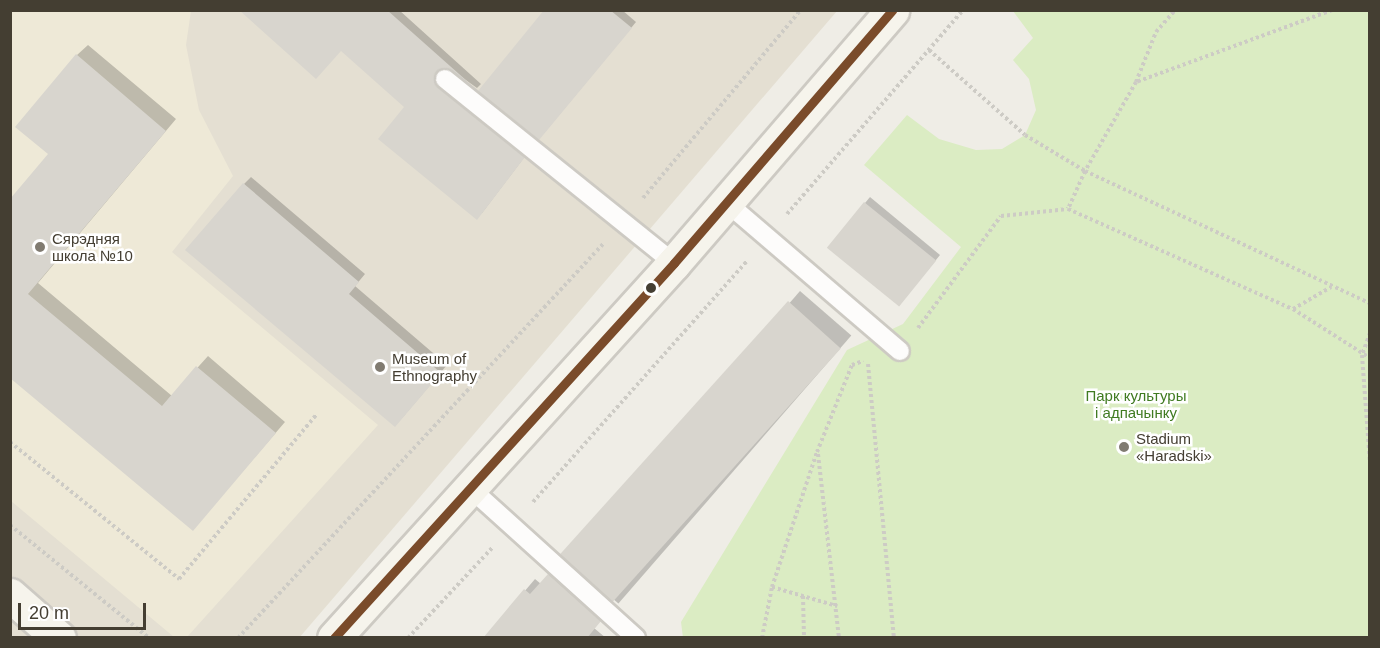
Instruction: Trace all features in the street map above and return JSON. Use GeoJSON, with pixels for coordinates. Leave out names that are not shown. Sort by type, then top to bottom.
{"type":"FeatureCollection","features":[{"type":"Feature","properties":{"kind":"main road"},"geometry":{"type":"LineString","coordinates":[[334,638],[674,262],[892,10]]}},
{"type":"Feature","properties":{"kind":"main road"},"geometry":{"type":"LineString","coordinates":[[10,595],[59,638]]}},
{"type":"Feature","properties":{"kind":"lane"},"geometry":{"type":"LineString","coordinates":[[445,79],[674,262]]}},
{"type":"Feature","properties":{"kind":"lane"},"geometry":{"type":"LineString","coordinates":[[726,202],[900,351]]}},
{"type":"Feature","properties":{"kind":"lane"},"geometry":{"type":"LineString","coordinates":[[470,488],[636,638]]}},
{"type":"Feature","properties":{"kind":"path"},"geometry":{"type":"LineString","coordinates":[[238,638],[623,222],[801,10]]}},
{"type":"Feature","properties":{"kind":"path"},"geometry":{"type":"LineString","coordinates":[[408,638],[512,526],[767,238],[963,10]]}},
{"type":"Feature","properties":{"kind":"path"},"geometry":{"type":"LineString","coordinates":[[1068,209],[1085,171],[1136,82],[1156,32],[1175,10]]}},
{"type":"Feature","properties":{"kind":"path"},"geometry":{"type":"LineString","coordinates":[[1136,82],[1332,10]]}},
{"type":"Feature","properties":{"kind":"path"},"geometry":{"type":"LineString","coordinates":[[929,50],[1024,135],[1085,171],[1370,303]]}},
{"type":"Feature","properties":{"kind":"path"},"geometry":{"type":"LineString","coordinates":[[762,638],[772,587],[818,452],[852,364],[900,351],[1002,216],[1068,209],[1293,309],[1370,358]]}},
{"type":"Feature","properties":{"kind":"path"},"geometry":{"type":"LineString","coordinates":[[1293,309],[1332,287]]}},
{"type":"Feature","properties":{"kind":"path"},"geometry":{"type":"LineString","coordinates":[[1370,333],[1362,355],[1370,463]]}},
{"type":"Feature","properties":{"kind":"path"},"geometry":{"type":"LineString","coordinates":[[867,360],[894,638]]}},
{"type":"Feature","properties":{"kind":"path"},"geometry":{"type":"LineString","coordinates":[[10,442],[179,579],[316,415]]}},
{"type":"Feature","properties":{"kind":"path"},"geometry":{"type":"LineString","coordinates":[[818,452],[839,638]]}},
{"type":"Feature","properties":{"kind":"path"},"geometry":{"type":"LineString","coordinates":[[10,525],[149,638]]}},
{"type":"Feature","properties":{"kind":"path"},"geometry":{"type":"LineString","coordinates":[[772,587],[837,606]]}},
{"type":"Feature","properties":{"kind":"path"},"geometry":{"type":"LineString","coordinates":[[803,596],[804,638]]}},
{"type":"Feature","properties":{"kind":"shaded area"},"geometry":{"type":"Polygon","coordinates":[[[10,11],[837,11],[299,638],[11,637],[10,11]]]}},
{"type":"Feature","properties":{"kind":"shaded area"},"geometry":{"type":"Polygon","coordinates":[[[10,11],[191,11],[186,45],[199,110],[233,176],[172,252],[378,425],[187,637],[174,637],[11,501],[10,11]]]}},
{"type":"Feature","properties":{"kind":"green space","name":"Парк культуры і адпачынку"},"geometry":{"type":"Polygon","coordinates":[[[1013,11],[1369,11],[1369,637],[683,638],[681,622],[847,350],[903,324],[961,247],[864,165],[907,115],[939,139],[976,150],[1002,149],[1025,135],[1036,110],[1029,79],[1013,60],[1033,38],[1013,11]]]}},
{"type":"Feature","properties":{"kind":"building"},"geometry":{"type":"Polygon","coordinates":[[[239,10],[387,10],[477,90],[446,68],[434,77],[438,87],[525,157],[477,220],[378,139],[404,107],[341,51],[316,79],[239,10]]]}},
{"type":"Feature","properties":{"kind":"building"},"geometry":{"type":"Polygon","coordinates":[[[544,10],[610,10],[632,28],[539,140],[478,91],[544,10]]]}},
{"type":"Feature","properties":{"kind":"building","name":"Сярэдняя школа №10"},"geometry":{"type":"Polygon","coordinates":[[[76,54],[166,131],[28,294],[162,406],[196,366],[276,433],[193,531],[10,378],[10,199],[48,154],[15,127],[76,54]]]}},
{"type":"Feature","properties":{"kind":"building"},"geometry":{"type":"Polygon","coordinates":[[[243,183],[359,282],[349,294],[441,373],[395,427],[185,250],[243,183]]]}},
{"type":"Feature","properties":{"kind":"building"},"geometry":{"type":"Polygon","coordinates":[[[864,202],[936,261],[899,306],[827,248],[864,202]]]}},
{"type":"Feature","properties":{"kind":"building"},"geometry":{"type":"Polygon","coordinates":[[[788,301],[841,349],[613,602],[560,554],[788,301]]]}},
{"type":"Feature","properties":{"kind":"building"},"geometry":{"type":"Polygon","coordinates":[[[548,574],[601,621],[587,638],[483,638],[524,589],[530,594],[548,574]]]}},
{"type":"Feature","properties":{"kind":"transit line"},"geometry":{"type":"LineString","coordinates":[[334,638],[674,263],[892,10]]}},
{"type":"Feature","properties":{"kind":"place","name":"Сярэдняя школа №10"},"geometry":{"type":"Point","coordinates":[40,247]}},
{"type":"Feature","properties":{"kind":"place","name":"Museum of Ethnography"},"geometry":{"type":"Point","coordinates":[380,367]}},
{"type":"Feature","properties":{"kind":"place","name":"Stadium «Haradski»"},"geometry":{"type":"Point","coordinates":[1124,447]}}]}
